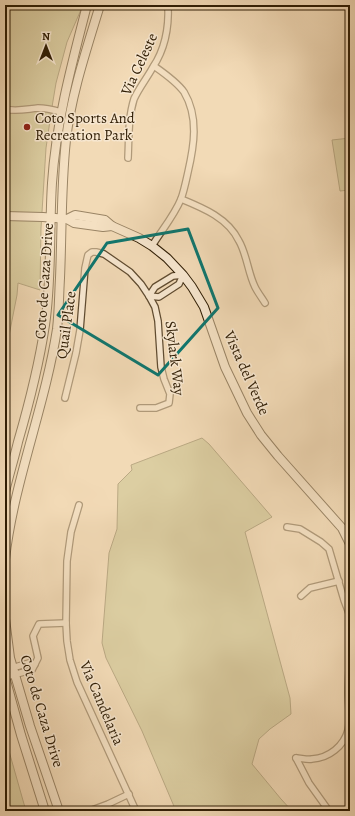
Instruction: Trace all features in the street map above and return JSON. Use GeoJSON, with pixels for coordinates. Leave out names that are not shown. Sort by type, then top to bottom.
{"type":"FeatureCollection","features":[{"type":"Feature","properties":{"kind":"main road","name":"Coto de Caza Drive"},"geometry":{"type":"LineString","coordinates":[[5,489],[28,408],[46,322],[52,183],[61,112],[73,57],[88,5]]}},
{"type":"Feature","properties":{"kind":"main road","name":"Coto de Caza Drive"},"geometry":{"type":"LineString","coordinates":[[5,559],[11,518],[40,406],[57,329],[65,218],[63,172],[67,134],[78,83],[100,5]]}},
{"type":"Feature","properties":{"kind":"main road","name":"Vista del Verde"},"geometry":{"type":"LineString","coordinates":[[5,216],[65,218],[74,223],[103,227],[112,226],[139,238],[167,258],[183,275],[204,307],[225,367],[247,413],[260,435],[342,528],[350,544]]}},
{"type":"Feature","properties":{"kind":"main road","name":"Coto de Caza Drive"},"geometry":{"type":"LineString","coordinates":[[5,619],[11,671],[59,811]]}},
{"type":"Feature","properties":{"kind":"main road","name":"Coto de Caza Drive"},"geometry":{"type":"LineString","coordinates":[[5,677],[44,811]]}},
{"type":"Feature","properties":{"kind":"street","name":"Via Celeste"},"geometry":{"type":"LineString","coordinates":[[128,158],[130,113],[143,82],[154,66],[161,51],[167,32],[168,5]]}},
{"type":"Feature","properties":{"kind":"street"},"geometry":{"type":"LineString","coordinates":[[152,246],[181,199],[193,151],[194,132],[193,115],[183,92],[176,83],[154,66]]}},
{"type":"Feature","properties":{"kind":"street"},"geometry":{"type":"LineString","coordinates":[[5,109],[24,110],[40,108],[61,112]]}},
{"type":"Feature","properties":{"kind":"street"},"geometry":{"type":"LineString","coordinates":[[181,199],[215,214],[227,224],[239,240],[255,287],[265,303]]}},
{"type":"Feature","properties":{"kind":"street","name":"Skylark Way"},"geometry":{"type":"LineString","coordinates":[[88,255],[92,252],[104,254],[130,272],[141,284],[155,307],[158,321],[161,367],[170,394],[169,403],[156,408],[140,408]]}},
{"type":"Feature","properties":{"kind":"street","name":"Quail Place"},"geometry":{"type":"LineString","coordinates":[[65,398],[76,354],[80,330],[85,268],[88,255]]}},
{"type":"Feature","properties":{"kind":"street"},"geometry":{"type":"LineString","coordinates":[[183,275],[179,284],[159,297],[149,296],[155,287],[173,276],[183,275]]}},
{"type":"Feature","properties":{"kind":"street"},"geometry":{"type":"LineString","coordinates":[[5,489],[18,491]]}},
{"type":"Feature","properties":{"kind":"street","name":"Via Candelaria"},"geometry":{"type":"LineString","coordinates":[[79,505],[71,532],[67,561],[66,623],[70,660],[77,682],[136,811]]}},
{"type":"Feature","properties":{"kind":"street"},"geometry":{"type":"LineString","coordinates":[[287,527],[300,530],[321,542],[329,549],[350,616]]}},
{"type":"Feature","properties":{"kind":"street"},"geometry":{"type":"LineString","coordinates":[[301,596],[310,588],[339,582]]}},
{"type":"Feature","properties":{"kind":"street"},"geometry":{"type":"LineString","coordinates":[[5,677],[11,671],[32,670],[38,658],[33,636],[38,624],[66,623]]}},
{"type":"Feature","properties":{"kind":"street"},"geometry":{"type":"LineString","coordinates":[[329,811],[309,783],[296,758],[312,759],[326,756],[338,749],[344,739],[348,730],[350,712],[348,692],[350,658]]}},
{"type":"Feature","properties":{"kind":"street"},"geometry":{"type":"LineString","coordinates":[[91,811],[129,794]]}},
{"type":"Feature","properties":{"kind":"highlighted area"},"geometry":{"type":"Polygon","coordinates":[[[188,229],[218,308],[158,375],[58,315],[107,243],[188,229]]]}},
{"type":"Feature","properties":{"kind":"shaded area","name":"Coto Sports And Recreation Park"},"geometry":{"type":"Polygon","coordinates":[[[5,5],[83,5],[67,42],[56,83],[52,107],[46,148],[41,228],[40,290],[18,283],[5,356],[5,5]]]}},
{"type":"Feature","properties":{"kind":"shaded area"},"geometry":{"type":"Polygon","coordinates":[[[350,138],[350,190],[340,191],[332,140],[350,138]]]}},
{"type":"Feature","properties":{"kind":"shaded area"},"geometry":{"type":"Polygon","coordinates":[[[202,438],[209,444],[272,517],[245,532],[290,698],[291,714],[259,739],[252,764],[292,811],[176,811],[142,731],[106,658],[102,643],[109,553],[117,529],[118,484],[132,470],[131,465],[202,438]]]}},
{"type":"Feature","properties":{"kind":"shaded area"},"geometry":{"type":"Polygon","coordinates":[[[5,737],[26,811],[5,811],[5,737]]]}},
{"type":"Feature","properties":{"kind":"place","name":"Coto Sports And Recreation Park"},"geometry":{"type":"Point","coordinates":[27,127]}}]}
